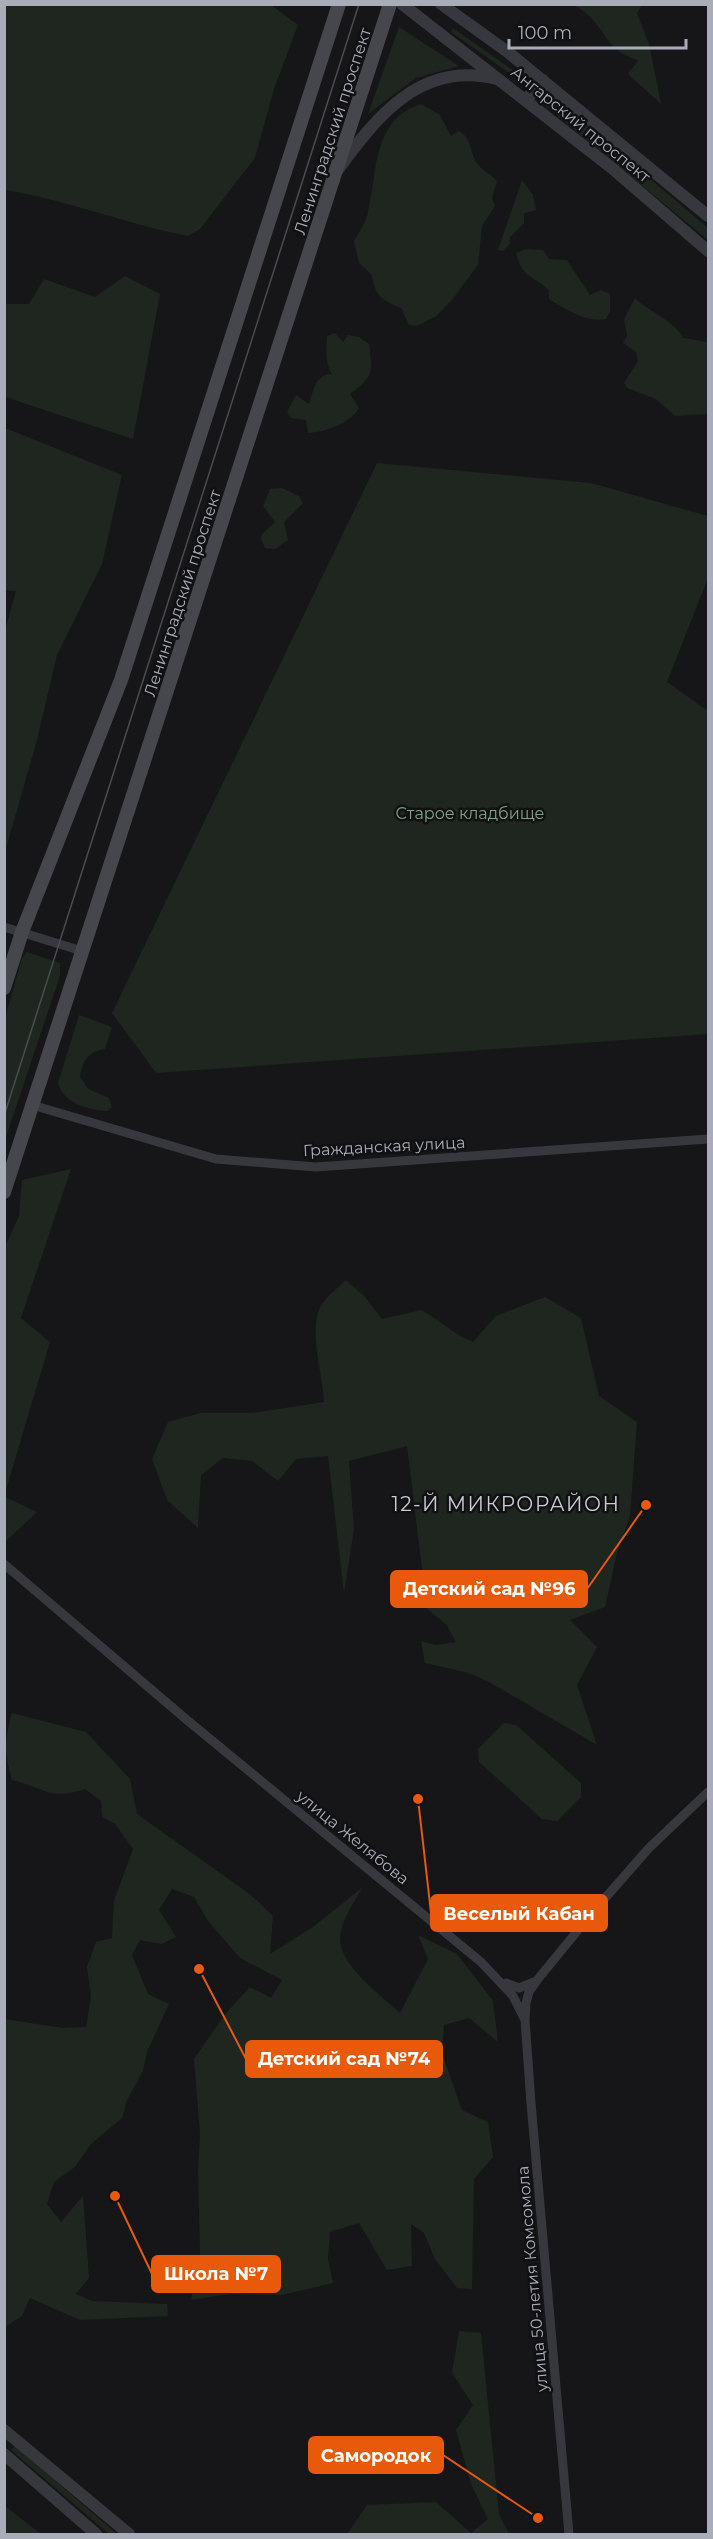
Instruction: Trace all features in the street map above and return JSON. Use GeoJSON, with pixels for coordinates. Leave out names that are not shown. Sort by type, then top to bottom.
{"type":"FeatureCollection","features":[{"type":"Feature","properties":{"kind":"main road","name":"Ленинградский проспект"},"geometry":{"type":"LineString","coordinates":[[4,988],[22,932],[121,680],[339,4]]}},
{"type":"Feature","properties":{"kind":"main road","name":"Ленинградский проспект"},"geometry":{"type":"LineString","coordinates":[[4,1192],[390,4]]}},
{"type":"Feature","properties":{"kind":"street","name":"Ангарский проспект"},"geometry":{"type":"LineString","coordinates":[[402,4],[613,169],[708,251]]}},
{"type":"Feature","properties":{"kind":"street","name":"Ангарский проспект"},"geometry":{"type":"LineString","coordinates":[[441,4],[543,80],[708,216]]}},
{"type":"Feature","properties":{"kind":"street"},"geometry":{"type":"LineString","coordinates":[[337,172],[374,122],[388,108],[412,92],[458,75],[484,76],[501,80]]}},
{"type":"Feature","properties":{"kind":"street"},"geometry":{"type":"LineString","coordinates":[[526,100],[543,80]]}},
{"type":"Feature","properties":{"kind":"street"},"geometry":{"type":"LineString","coordinates":[[4,927],[82,951]]}},
{"type":"Feature","properties":{"kind":"street","name":"Гражданская улица"},"geometry":{"type":"LineString","coordinates":[[32,1105],[216,1159],[295,1166],[330,1166],[708,1139]]}},
{"type":"Feature","properties":{"kind":"street","name":"улица Желябова"},"geometry":{"type":"LineString","coordinates":[[4,1564],[187,1720],[494,1974],[513,1996],[525,2020]]}},
{"type":"Feature","properties":{"kind":"street"},"geometry":{"type":"LineString","coordinates":[[525,2020],[527,1998],[538,1979],[649,1848],[708,1792]]}},
{"type":"Feature","properties":{"kind":"street"},"geometry":{"type":"LineString","coordinates":[[494,1974],[519,1988],[538,1979]]}},
{"type":"Feature","properties":{"kind":"street","name":"улица 50-летия Комсомола"},"geometry":{"type":"LineString","coordinates":[[525,2020],[569,2535]]}},
{"type":"Feature","properties":{"kind":"street"},"geometry":{"type":"LineString","coordinates":[[5,2431],[129,2535]]}},
{"type":"Feature","properties":{"kind":"street"},"geometry":{"type":"LineString","coordinates":[[4,2454],[96,2535]]}},
{"type":"Feature","properties":{"kind":"green space"},"geometry":{"type":"Polygon","coordinates":[[[5,4],[271,5],[298,25],[274,89],[255,158],[200,229],[188,236],[5,190],[5,4]]]}},
{"type":"Feature","properties":{"kind":"green space"},"geometry":{"type":"Polygon","coordinates":[[[573,5],[642,5],[637,13],[649,44],[661,104],[628,74],[638,60],[617,49],[591,18],[573,5]]]}},
{"type":"Feature","properties":{"kind":"green space"},"geometry":{"type":"Polygon","coordinates":[[[399,27],[459,66],[416,78],[368,114],[399,27]]]}},
{"type":"Feature","properties":{"kind":"green space"},"geometry":{"type":"Polygon","coordinates":[[[453,28],[514,71],[512,75],[451,32],[453,28]]]}},
{"type":"Feature","properties":{"kind":"green space"},"geometry":{"type":"Polygon","coordinates":[[[545,90],[708,228],[708,240],[537,99],[545,90]]]}},
{"type":"Feature","properties":{"kind":"green space"},"geometry":{"type":"Polygon","coordinates":[[[421,104],[440,115],[451,136],[459,131],[463,134],[468,140],[477,163],[497,181],[492,198],[495,206],[482,226],[478,265],[452,300],[436,316],[417,326],[409,325],[401,308],[385,300],[378,293],[372,275],[359,263],[354,241],[367,216],[376,164],[385,134],[393,122],[405,112],[421,104]]]}},
{"type":"Feature","properties":{"kind":"green space"},"geometry":{"type":"Polygon","coordinates":[[[522,180],[533,195],[536,210],[524,213],[524,223],[510,237],[510,244],[503,251],[498,250],[522,180]]]}},
{"type":"Feature","properties":{"kind":"green space"},"geometry":{"type":"Polygon","coordinates":[[[526,249],[543,250],[549,259],[567,260],[590,295],[601,290],[610,294],[610,311],[606,319],[584,317],[549,299],[549,290],[525,272],[518,261],[516,253],[526,249]]]}},
{"type":"Feature","properties":{"kind":"green space"},"geometry":{"type":"Polygon","coordinates":[[[125,276],[160,294],[133,439],[5,397],[5,304],[29,304],[44,279],[95,297],[125,276]]]}},
{"type":"Feature","properties":{"kind":"green space"},"geometry":{"type":"Polygon","coordinates":[[[635,298],[674,327],[683,338],[708,342],[708,414],[675,416],[656,399],[627,388],[624,383],[638,361],[636,352],[623,343],[627,336],[624,319],[635,298]]]}},
{"type":"Feature","properties":{"kind":"green space"},"geometry":{"type":"Polygon","coordinates":[[[335,333],[343,342],[348,335],[359,337],[369,344],[370,374],[350,394],[359,408],[350,419],[322,431],[308,433],[306,420],[291,418],[287,412],[296,395],[309,404],[319,380],[332,374],[327,361],[327,336],[335,333]]]}},
{"type":"Feature","properties":{"kind":"green space"},"geometry":{"type":"Polygon","coordinates":[[[5,428],[122,475],[102,564],[57,655],[37,740],[5,852],[4,634],[16,591],[5,590],[5,428]]]}},
{"type":"Feature","properties":{"kind":"green space","name":"Старое кладбище"},"geometry":{"type":"Polygon","coordinates":[[[377,463],[591,483],[708,516],[708,578],[667,682],[708,711],[708,1034],[156,1073],[112,1013],[377,463]]]}},
{"type":"Feature","properties":{"kind":"green space"},"geometry":{"type":"Polygon","coordinates":[[[282,488],[299,496],[303,503],[284,522],[288,540],[275,549],[265,548],[261,539],[262,534],[275,522],[263,506],[270,489],[282,488]]]}},
{"type":"Feature","properties":{"kind":"green space"},"geometry":{"type":"Polygon","coordinates":[[[27,952],[60,963],[60,976],[5,1140],[5,1018],[22,958],[27,952]]]}},
{"type":"Feature","properties":{"kind":"green space"},"geometry":{"type":"Polygon","coordinates":[[[79,1015],[112,1027],[105,1049],[87,1058],[82,1066],[80,1077],[88,1089],[109,1098],[112,1107],[107,1111],[77,1104],[65,1096],[58,1083],[79,1015]]]}},
{"type":"Feature","properties":{"kind":"green space"},"geometry":{"type":"Polygon","coordinates":[[[71,1169],[21,1318],[50,1342],[5,1493],[5,1247],[19,1216],[22,1180],[71,1169]]]}},
{"type":"Feature","properties":{"kind":"green space"},"geometry":{"type":"Polygon","coordinates":[[[346,1280],[364,1296],[382,1319],[421,1310],[473,1342],[496,1316],[545,1297],[581,1318],[599,1396],[637,1422],[630,1516],[617,1553],[605,1607],[570,1620],[597,1647],[577,1685],[597,1745],[489,1682],[469,1673],[425,1663],[421,1641],[436,1645],[456,1642],[446,1624],[427,1609],[407,1446],[349,1461],[354,1529],[344,1593],[328,1456],[296,1459],[278,1481],[252,1461],[223,1458],[201,1475],[198,1528],[167,1500],[152,1459],[168,1422],[201,1413],[253,1413],[324,1402],[316,1325],[324,1301],[346,1280]]]}},
{"type":"Feature","properties":{"kind":"green space"},"geometry":{"type":"Polygon","coordinates":[[[5,1497],[37,1512],[5,1542],[5,1497]]]}},
{"type":"Feature","properties":{"kind":"green space"},"geometry":{"type":"Polygon","coordinates":[[[12,1713],[86,1732],[130,1779],[137,1814],[251,1895],[273,1916],[270,1954],[313,1927],[363,1887],[348,1911],[343,1925],[340,1938],[342,1948],[346,1959],[354,1969],[400,2013],[428,1959],[418,1935],[457,1954],[493,2001],[498,2042],[469,2018],[444,2025],[442,2053],[462,2110],[488,2122],[493,2157],[474,2179],[472,2289],[457,2288],[435,2259],[424,2233],[411,2224],[412,2266],[387,2270],[359,2223],[330,2232],[328,2259],[333,2283],[282,2295],[230,2294],[191,2300],[200,2256],[198,2170],[200,2133],[194,2059],[225,2014],[250,1987],[271,1998],[282,1980],[240,1958],[208,1921],[194,1897],[172,1889],[159,1910],[176,1937],[162,1944],[140,1940],[132,1955],[148,1994],[169,2004],[147,2052],[143,2071],[127,2100],[122,2118],[91,2144],[75,2167],[54,2182],[47,2204],[61,2222],[83,2196],[89,2278],[76,2294],[92,2301],[167,2304],[168,2316],[80,2320],[30,2298],[22,2316],[5,2327],[5,2019],[62,2028],[86,2027],[91,1997],[87,1967],[96,1942],[112,1938],[114,1901],[133,1849],[115,1824],[102,1817],[101,1801],[85,1789],[55,1794],[12,1780],[6,1747],[12,1713]]]}},
{"type":"Feature","properties":{"kind":"green space"},"geometry":{"type":"Polygon","coordinates":[[[504,1723],[516,1725],[581,1783],[581,1797],[557,1821],[542,1819],[479,1762],[478,1749],[504,1723]]]}},
{"type":"Feature","properties":{"kind":"green space"},"geometry":{"type":"Polygon","coordinates":[[[459,2331],[481,2333],[499,2514],[509,2534],[347,2534],[367,2505],[436,2502],[471,2533],[488,2519],[471,2484],[456,2430],[473,2405],[452,2373],[459,2331]]]}},
{"type":"Feature","properties":{"kind":"green space"},"geometry":{"type":"Polygon","coordinates":[[[15,2446],[117,2534],[109,2534],[11,2450],[15,2446]]]}},
{"type":"Feature","properties":{"kind":"green space"},"geometry":{"type":"Polygon","coordinates":[[[5,2506],[41,2534],[5,2534],[5,2506]]]}},
{"type":"Feature","properties":{"kind":"tram line"},"geometry":{"type":"LineString","coordinates":[[4,1116],[359,4]]}},
{"type":"Feature","properties":{"kind":"place","name":"Детский сад №96"},"geometry":{"type":"Point","coordinates":[646,1505]}},
{"type":"Feature","properties":{"kind":"place","name":"Веселый Кабан"},"geometry":{"type":"Point","coordinates":[418,1799]}},
{"type":"Feature","properties":{"kind":"place","name":"Детский сад №74"},"geometry":{"type":"Point","coordinates":[199,1969]}},
{"type":"Feature","properties":{"kind":"place","name":"Школа №7"},"geometry":{"type":"Point","coordinates":[115,2196]}},
{"type":"Feature","properties":{"kind":"place","name":"Самородок"},"geometry":{"type":"Point","coordinates":[538,2518]}},
{"type":"Feature","properties":{"kind":"district","name":"12-Й МИКРОРАЙОН"},"geometry":{"type":"Point","coordinates":[506,1504]}}]}
